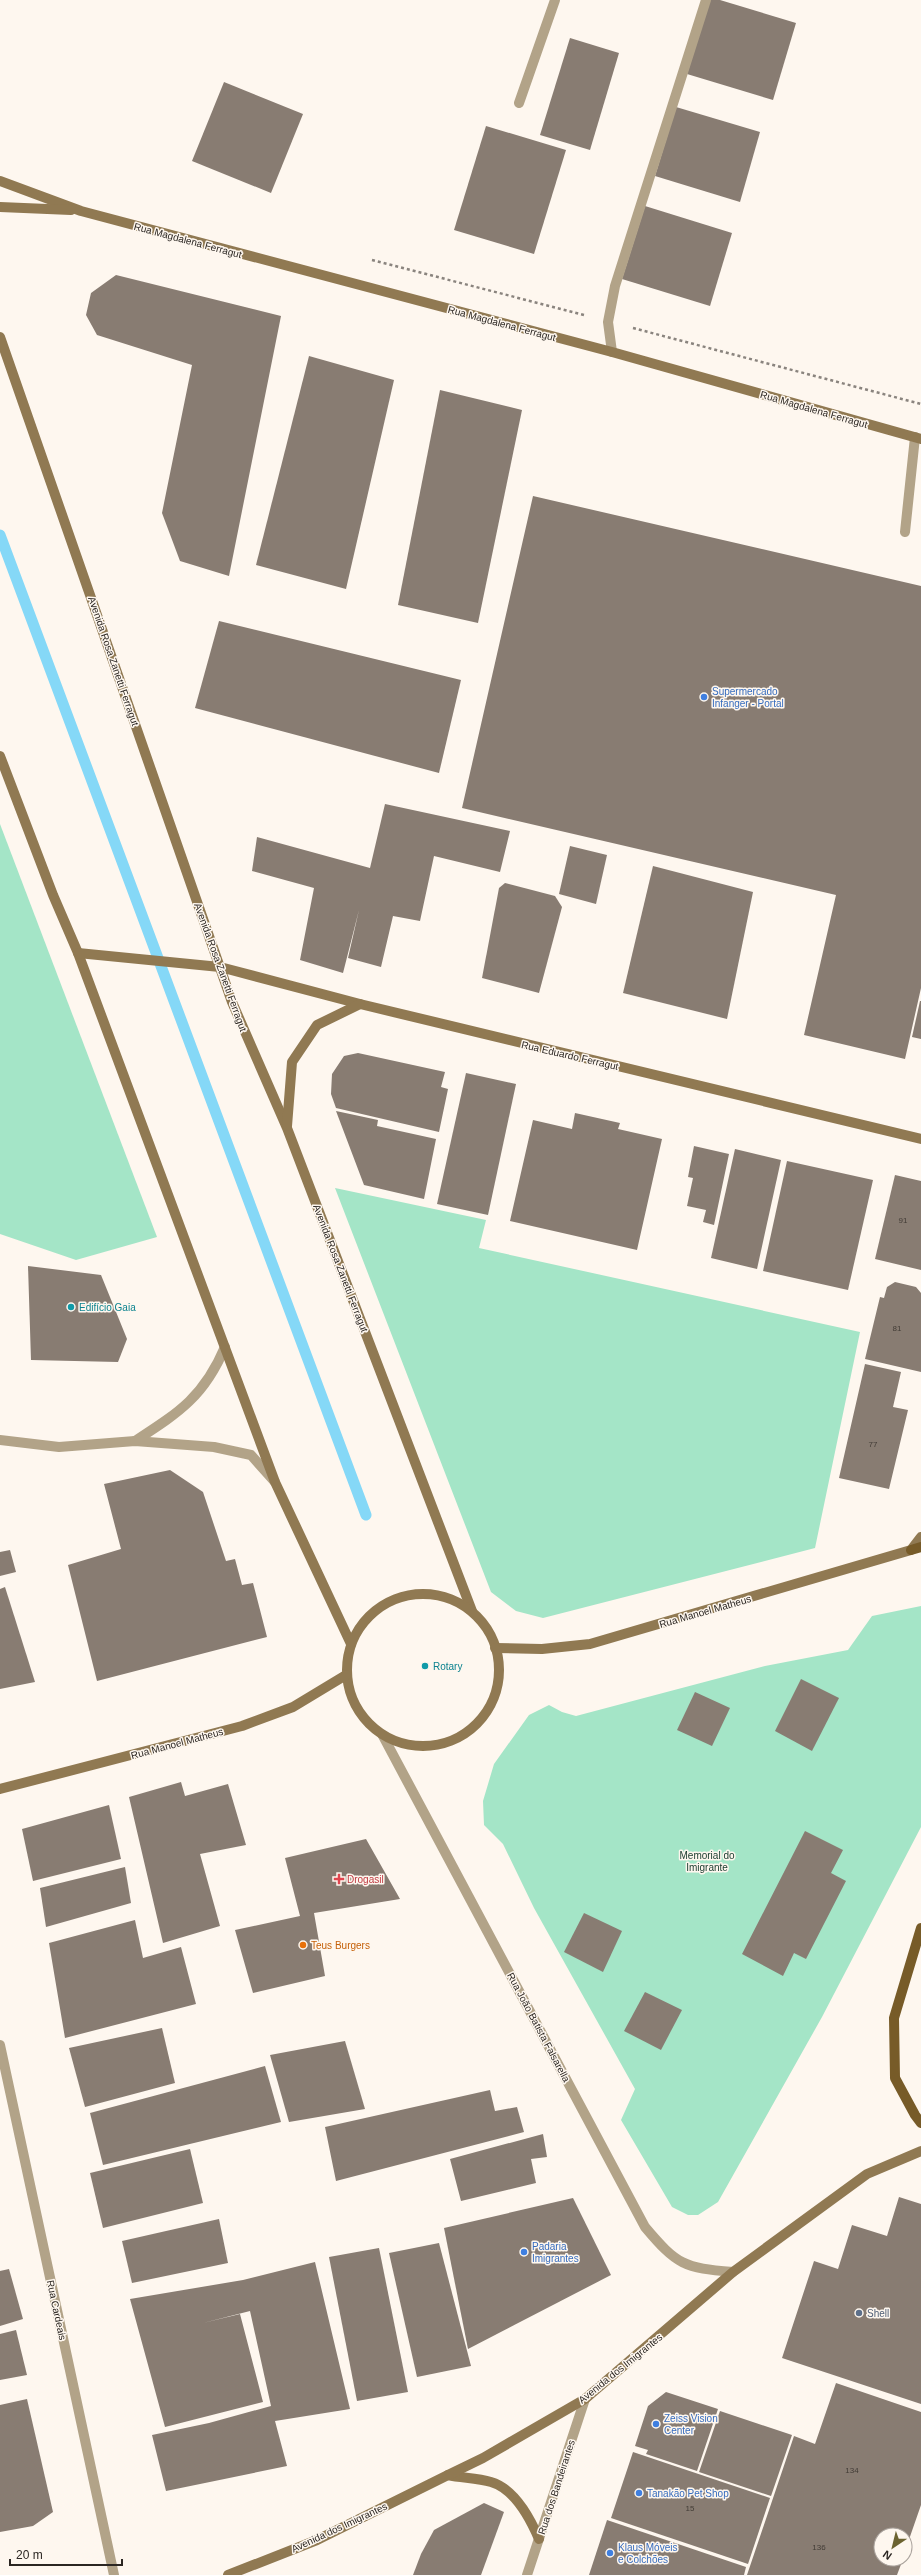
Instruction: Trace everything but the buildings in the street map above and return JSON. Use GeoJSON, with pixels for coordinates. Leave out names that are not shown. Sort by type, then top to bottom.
{"type":"FeatureCollection","features":[{"type":"Feature","properties":{"kind":"main road","name":"Rua Magdalena Ferragut"},"geometry":{"type":"LineString","coordinates":[[0,181],[81,211],[612,352],[918,438]]}},
{"type":"Feature","properties":{"kind":"main road","name":"Rua Magdalena Ferragut"},"geometry":{"type":"LineString","coordinates":[[0,208],[81,211]]}},
{"type":"Feature","properties":{"kind":"main road","name":"Avenida Rosa Zanetti Ferragut"},"geometry":{"type":"LineString","coordinates":[[0,337],[232,1002],[287,1128],[472,1611]]}},
{"type":"Feature","properties":{"kind":"main road"},"geometry":{"type":"LineString","coordinates":[[0,756],[53,895],[78,953],[275,1482],[351,1644]]}},
{"type":"Feature","properties":{"kind":"main road","name":"Rua Eduardo Ferragut"},"geometry":{"type":"LineString","coordinates":[[78,953],[220,967],[360,1004],[921,1139]]}},
{"type":"Feature","properties":{"kind":"main road"},"geometry":{"type":"LineString","coordinates":[[287,1128],[292,1062],[317,1025],[360,1004]]}},
{"type":"Feature","properties":{"kind":"main road"},"geometry":{"type":"LineString","coordinates":[[916,1549],[921,1537]]}},
{"type":"Feature","properties":{"kind":"main road","name":"Rua Manoel Matheus"},"geometry":{"type":"LineString","coordinates":[[495,1648],[542,1649],[590,1644],[916,1549]]}},
{"type":"Feature","properties":{"kind":"main road"},"geometry":{"type":"LineString","coordinates":[[428,1593],[451,1598],[472,1611],[486,1626],[500,1664],[499,1685],[492,1705],[480,1722],[464,1735],[444,1744],[424,1747],[402,1744],[383,1736],[365,1720],[355,1704],[346,1675],[351,1644],[363,1621],[381,1605],[403,1596],[428,1593]]}},
{"type":"Feature","properties":{"kind":"main road","name":"Rua Manoel Matheus"},"geometry":{"type":"LineString","coordinates":[[0,1789],[242,1726],[293,1707],[346,1675]]}},
{"type":"Feature","properties":{"kind":"main road"},"geometry":{"type":"LineString","coordinates":[[921,1928],[894,2018],[896,2078],[915,2115],[921,2123]]}},
{"type":"Feature","properties":{"kind":"main road","name":"Avenida dos Imigrantes"},"geometry":{"type":"LineString","coordinates":[[228,2575],[317,2540],[483,2458],[585,2399],[733,2272],[867,2174],[921,2150]]}},
{"type":"Feature","properties":{"kind":"main road"},"geometry":{"type":"LineString","coordinates":[[448,2475],[492,2482],[511,2495],[527,2512],[539,2539]]}},
{"type":"Feature","properties":{"kind":"street"},"geometry":{"type":"LineString","coordinates":[[519,103],[555,0]]}},
{"type":"Feature","properties":{"kind":"street"},"geometry":{"type":"LineString","coordinates":[[612,352],[608,322],[614,286],[706,0]]}},
{"type":"Feature","properties":{"kind":"street"},"geometry":{"type":"LineString","coordinates":[[905,532],[918,438]]}},
{"type":"Feature","properties":{"kind":"street"},"geometry":{"type":"LineString","coordinates":[[135,1441],[172,1417],[193,1399],[215,1370],[225,1347]]}},
{"type":"Feature","properties":{"kind":"street"},"geometry":{"type":"LineString","coordinates":[[0,1440],[59,1447],[135,1441],[214,1447],[251,1455],[275,1482]]}},
{"type":"Feature","properties":{"kind":"street","name":"Rua João Batista Falsarella"},"geometry":{"type":"LineString","coordinates":[[383,1736],[645,2227],[668,2254],[696,2269],[733,2272]]}},
{"type":"Feature","properties":{"kind":"street","name":"Rua Cardeais"},"geometry":{"type":"LineString","coordinates":[[0,2045],[114,2575]]}},
{"type":"Feature","properties":{"kind":"street","name":"Rua dos Bandeirantes"},"geometry":{"type":"LineString","coordinates":[[527,2575],[585,2399]]}},
{"type":"Feature","properties":{"kind":"path"},"geometry":{"type":"LineString","coordinates":[[371,260],[921,404]]}},
{"type":"Feature","properties":{"kind":"green space"},"geometry":{"type":"Polygon","coordinates":[[[0,824],[157,1237],[76,1260],[0,1234],[0,824]]]}},
{"type":"Feature","properties":{"kind":"green space"},"geometry":{"type":"Polygon","coordinates":[[[335,1188],[486,1220],[479,1248],[860,1332],[815,1548],[543,1618],[516,1611],[491,1592],[335,1188]]]}},
{"type":"Feature","properties":{"kind":"green space","name":"Memorial do Imigrante"},"geometry":{"type":"Polygon","coordinates":[[[921,1606],[921,1827],[822,2017],[718,2202],[698,2215],[688,2215],[672,2207],[621,2120],[635,2089],[534,1908],[503,1844],[484,1825],[483,1801],[494,1764],[529,1715],[549,1705],[562,1712],[576,1716],[765,1666],[848,1650],[872,1616],[921,1606]]]}},
{"type":"Feature","properties":{"kind":"waterway"},"geometry":{"type":"LineString","coordinates":[[0,535],[366,1515]]}},
{"type":"Feature","properties":{"kind":"place","name":"Supermercado Infanger - Portal"},"geometry":{"type":"Point","coordinates":[704,697]}},
{"type":"Feature","properties":{"kind":"place","name":"Edifício Gaia"},"geometry":{"type":"Point","coordinates":[71,1307]}},
{"type":"Feature","properties":{"kind":"place","name":"Rotary"},"geometry":{"type":"Point","coordinates":[425,1666]}},
{"type":"Feature","properties":{"kind":"place","name":"Drogasil"},"geometry":{"type":"Point","coordinates":[339,1879]}},
{"type":"Feature","properties":{"kind":"place","name":"Teus Burgers"},"geometry":{"type":"Point","coordinates":[303,1945]}},
{"type":"Feature","properties":{"kind":"place","name":"Padaria Imigrantes"},"geometry":{"type":"Point","coordinates":[524,2252]}},
{"type":"Feature","properties":{"kind":"place","name":"Shell"},"geometry":{"type":"Point","coordinates":[859,2313]}},
{"type":"Feature","properties":{"kind":"place","name":"Zeiss Vision Center"},"geometry":{"type":"Point","coordinates":[656,2424]}},
{"type":"Feature","properties":{"kind":"place","name":"Tanakão Pet Shop"},"geometry":{"type":"Point","coordinates":[639,2493]}},
{"type":"Feature","properties":{"kind":"place","name":"Klaus Móveis e Colchões"},"geometry":{"type":"Point","coordinates":[610,2553]}}]}
